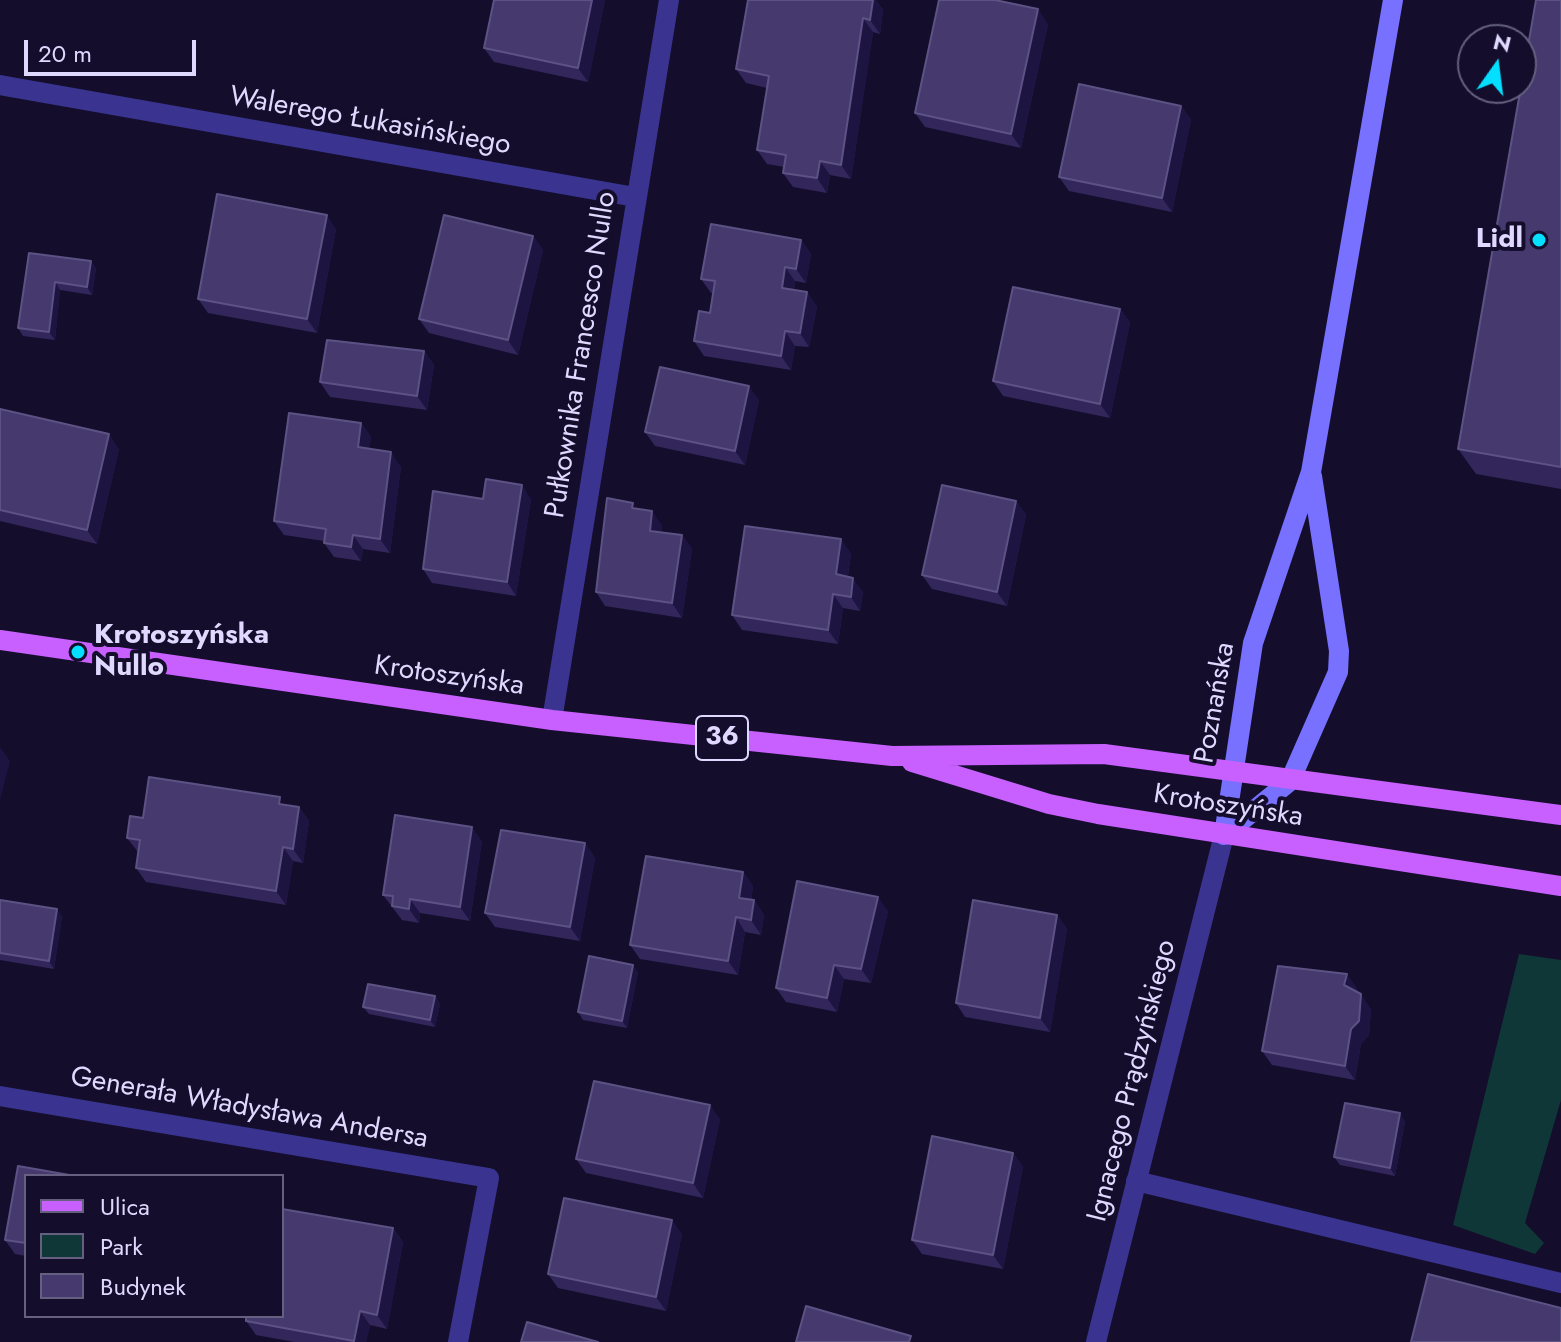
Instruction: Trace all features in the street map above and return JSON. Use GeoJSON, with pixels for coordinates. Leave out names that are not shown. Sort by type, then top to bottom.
{"type":"FeatureCollection","features":[{"type":"Feature","properties":{"kind":"main road","name":"Poznańska"},"geometry":{"type":"LineString","coordinates":[[1224,835],[1253,643],[1311,472],[1393,0]]}},
{"type":"Feature","properties":{"kind":"main road","name":"Poznańska"},"geometry":{"type":"LineString","coordinates":[[1224,835],[1290,781],[1338,672],[1339,651],[1311,472]]}},
{"type":"Feature","properties":{"kind":"main road","name":"Krotoszyńska"},"geometry":{"type":"LineString","coordinates":[[0,640],[552,720],[892,756],[1104,754],[1561,815]]}},
{"type":"Feature","properties":{"kind":"main road","name":"Krotoszyńska"},"geometry":{"type":"LineString","coordinates":[[892,756],[1049,804],[1224,835],[1561,886]]}},
{"type":"Feature","properties":{"kind":"street","name":"Pułkownika Francesco Nullo"},"geometry":{"type":"LineString","coordinates":[[552,720],[669,0]]}},
{"type":"Feature","properties":{"kind":"street","name":"Walerego Łukasińskiego"},"geometry":{"type":"LineString","coordinates":[[0,85],[635,197]]}},
{"type":"Feature","properties":{"kind":"street","name":"Ignacego Prądzyńskiego"},"geometry":{"type":"LineString","coordinates":[[1096,1342],[1224,835]]}},
{"type":"Feature","properties":{"kind":"street","name":"Generała Władysława Andersa"},"geometry":{"type":"LineString","coordinates":[[0,1096],[489,1178],[458,1342]]}},
{"type":"Feature","properties":{"kind":"street"},"geometry":{"type":"LineString","coordinates":[[1136,1181],[1561,1283]]}},
{"type":"Feature","properties":{"kind":"green space"},"geometry":{"type":"Polygon","coordinates":[[[1519,954],[1561,960],[1561,1100],[1525,1223],[1544,1243],[1535,1254],[1453,1225],[1519,954]]]}},
{"type":"Feature","properties":{"kind":"building"},"geometry":{"type":"Polygon","coordinates":[[[494,0],[592,0],[578,68],[484,48],[494,0]]]}},
{"type":"Feature","properties":{"kind":"building"},"geometry":{"type":"Polygon","coordinates":[[[748,0],[873,0],[870,20],[863,18],[841,165],[820,161],[817,178],[783,173],[786,155],[757,150],[769,76],[736,69],[748,0]]]}},
{"type":"Feature","properties":{"kind":"building"},"geometry":{"type":"Polygon","coordinates":[[[939,0],[995,0],[1038,9],[1011,134],[915,113],[939,0]]]}},
{"type":"Feature","properties":{"kind":"building","name":"Lidl"},"geometry":{"type":"Polygon","coordinates":[[[1536,0],[1561,0],[1561,467],[1458,449],[1518,104],[1537,104],[1537,24],[1532,24],[1536,0]]]}},
{"type":"Feature","properties":{"kind":"building"},"geometry":{"type":"Polygon","coordinates":[[[1079,84],[1181,106],[1162,198],[1059,177],[1079,84]]]}},
{"type":"Feature","properties":{"kind":"building"},"geometry":{"type":"Polygon","coordinates":[[[217,194],[327,215],[307,319],[198,299],[217,194]]]}},
{"type":"Feature","properties":{"kind":"building"},"geometry":{"type":"Polygon","coordinates":[[[444,215],[533,236],[508,340],[419,319],[444,215]]]}},
{"type":"Feature","properties":{"kind":"building"},"geometry":{"type":"Polygon","coordinates":[[[711,224],[801,240],[796,269],[785,267],[782,288],[807,292],[800,333],[785,331],[781,356],[694,341],[699,311],[710,313],[715,281],[701,279],[711,224]]]}},
{"type":"Feature","properties":{"kind":"building"},"geometry":{"type":"Polygon","coordinates":[[[29,253],[91,261],[87,287],[55,282],[49,332],[18,328],[29,253]]]}},
{"type":"Feature","properties":{"kind":"building"},"geometry":{"type":"Polygon","coordinates":[[[1013,287],[1120,309],[1100,404],[993,381],[1013,287]]]}},
{"type":"Feature","properties":{"kind":"building"},"geometry":{"type":"Polygon","coordinates":[[[327,340],[424,351],[417,396],[320,382],[327,340]]]}},
{"type":"Feature","properties":{"kind":"building"},"geometry":{"type":"Polygon","coordinates":[[[660,367],[749,386],[735,451],[645,432],[660,367]]]}},
{"type":"Feature","properties":{"kind":"building"},"geometry":{"type":"Polygon","coordinates":[[[0,409],[109,434],[87,530],[0,510],[0,409]]]}},
{"type":"Feature","properties":{"kind":"building"},"geometry":{"type":"Polygon","coordinates":[[[289,413],[361,423],[358,447],[391,452],[380,539],[353,535],[351,547],[324,543],[326,529],[274,521],[289,413]]]}},
{"type":"Feature","properties":{"kind":"building"},"geometry":{"type":"Polygon","coordinates":[[[486,479],[522,485],[507,582],[423,569],[433,491],[483,499],[486,479]]]}},
{"type":"Feature","properties":{"kind":"building"},"geometry":{"type":"Polygon","coordinates":[[[942,485],[1016,501],[997,592],[922,575],[942,485]]]}},
{"type":"Feature","properties":{"kind":"building"},"geometry":{"type":"Polygon","coordinates":[[[607,498],[633,503],[632,508],[652,511],[650,531],[682,535],[672,603],[596,592],[607,498]]]}},
{"type":"Feature","properties":{"kind":"building"},"geometry":{"type":"Polygon","coordinates":[[[745,526],[841,539],[836,574],[853,578],[851,597],[833,594],[828,630],[732,615],[745,526]]]}},
{"type":"Feature","properties":{"kind":"building"},"geometry":{"type":"Polygon","coordinates":[[[149,777],[280,797],[279,804],[299,807],[293,849],[283,847],[276,891],[136,868],[140,840],[127,838],[130,816],[143,818],[149,777]]]}},
{"type":"Feature","properties":{"kind":"building"},"geometry":{"type":"Polygon","coordinates":[[[395,815],[472,827],[460,907],[410,899],[409,909],[392,906],[393,896],[383,895],[395,815]]]}},
{"type":"Feature","properties":{"kind":"building"},"geometry":{"type":"Polygon","coordinates":[[[501,830],[585,843],[570,927],[485,913],[501,830]]]}},
{"type":"Feature","properties":{"kind":"building"},"geometry":{"type":"Polygon","coordinates":[[[646,856],[743,872],[739,898],[754,900],[751,920],[736,917],[728,961],[630,945],[646,856]]]}},
{"type":"Feature","properties":{"kind":"building"},"geometry":{"type":"Polygon","coordinates":[[[797,881],[878,897],[861,969],[834,965],[827,998],[776,988],[797,881]]]}},
{"type":"Feature","properties":{"kind":"building"},"geometry":{"type":"Polygon","coordinates":[[[0,900],[57,909],[49,961],[0,953],[0,900]]]}},
{"type":"Feature","properties":{"kind":"building"},"geometry":{"type":"Polygon","coordinates":[[[973,900],[1057,915],[1040,1018],[956,1003],[973,900]]]}},
{"type":"Feature","properties":{"kind":"building"},"geometry":{"type":"Polygon","coordinates":[[[589,956],[633,965],[622,1021],[578,1012],[589,956]]]}},
{"type":"Feature","properties":{"kind":"building"},"geometry":{"type":"Polygon","coordinates":[[[1278,966],[1347,974],[1344,985],[1361,994],[1359,1021],[1351,1029],[1345,1066],[1262,1051],[1278,966]]]}},
{"type":"Feature","properties":{"kind":"building"},"geometry":{"type":"Polygon","coordinates":[[[368,984],[435,996],[430,1020],[363,1007],[368,984]]]}},
{"type":"Feature","properties":{"kind":"building"},"geometry":{"type":"Polygon","coordinates":[[[594,1081],[710,1105],[693,1183],[576,1159],[594,1081]]]}},
{"type":"Feature","properties":{"kind":"building"},"geometry":{"type":"Polygon","coordinates":[[[1345,1103],[1400,1113],[1390,1168],[1334,1157],[1345,1103]]]}},
{"type":"Feature","properties":{"kind":"building"},"geometry":{"type":"Polygon","coordinates":[[[932,1136],[1013,1153],[993,1255],[912,1240],[932,1136]]]}},
{"type":"Feature","properties":{"kind":"building"},"geometry":{"type":"Polygon","coordinates":[[[18,1166],[64,1174],[24,1174],[24,1243],[5,1240],[18,1166]]]}},
{"type":"Feature","properties":{"kind":"building"},"geometry":{"type":"Polygon","coordinates":[[[564,1198],[672,1220],[656,1297],[548,1274],[564,1198]]]}},
{"type":"Feature","properties":{"kind":"building"},"geometry":{"type":"Polygon","coordinates":[[[284,1209],[393,1228],[377,1315],[360,1311],[354,1341],[246,1321],[246,1318],[284,1318],[284,1209]]]}},
{"type":"Feature","properties":{"kind":"building"},"geometry":{"type":"Polygon","coordinates":[[[1428,1274],[1561,1308],[1561,1342],[1411,1342],[1428,1274]]]}},
{"type":"Feature","properties":{"kind":"building"},"geometry":{"type":"Polygon","coordinates":[[[806,1306],[911,1336],[909,1342],[796,1342],[806,1306]]]}},
{"type":"Feature","properties":{"kind":"building"},"geometry":{"type":"Polygon","coordinates":[[[527,1322],[598,1342],[521,1342],[527,1322]]]}},
{"type":"Feature","properties":{"kind":"place","name":"Lidl"},"geometry":{"type":"Point","coordinates":[1539,240]}},
{"type":"Feature","properties":{"kind":"place","name":"Krotoszyńska Nullo"},"geometry":{"type":"Point","coordinates":[78,652]}}]}
